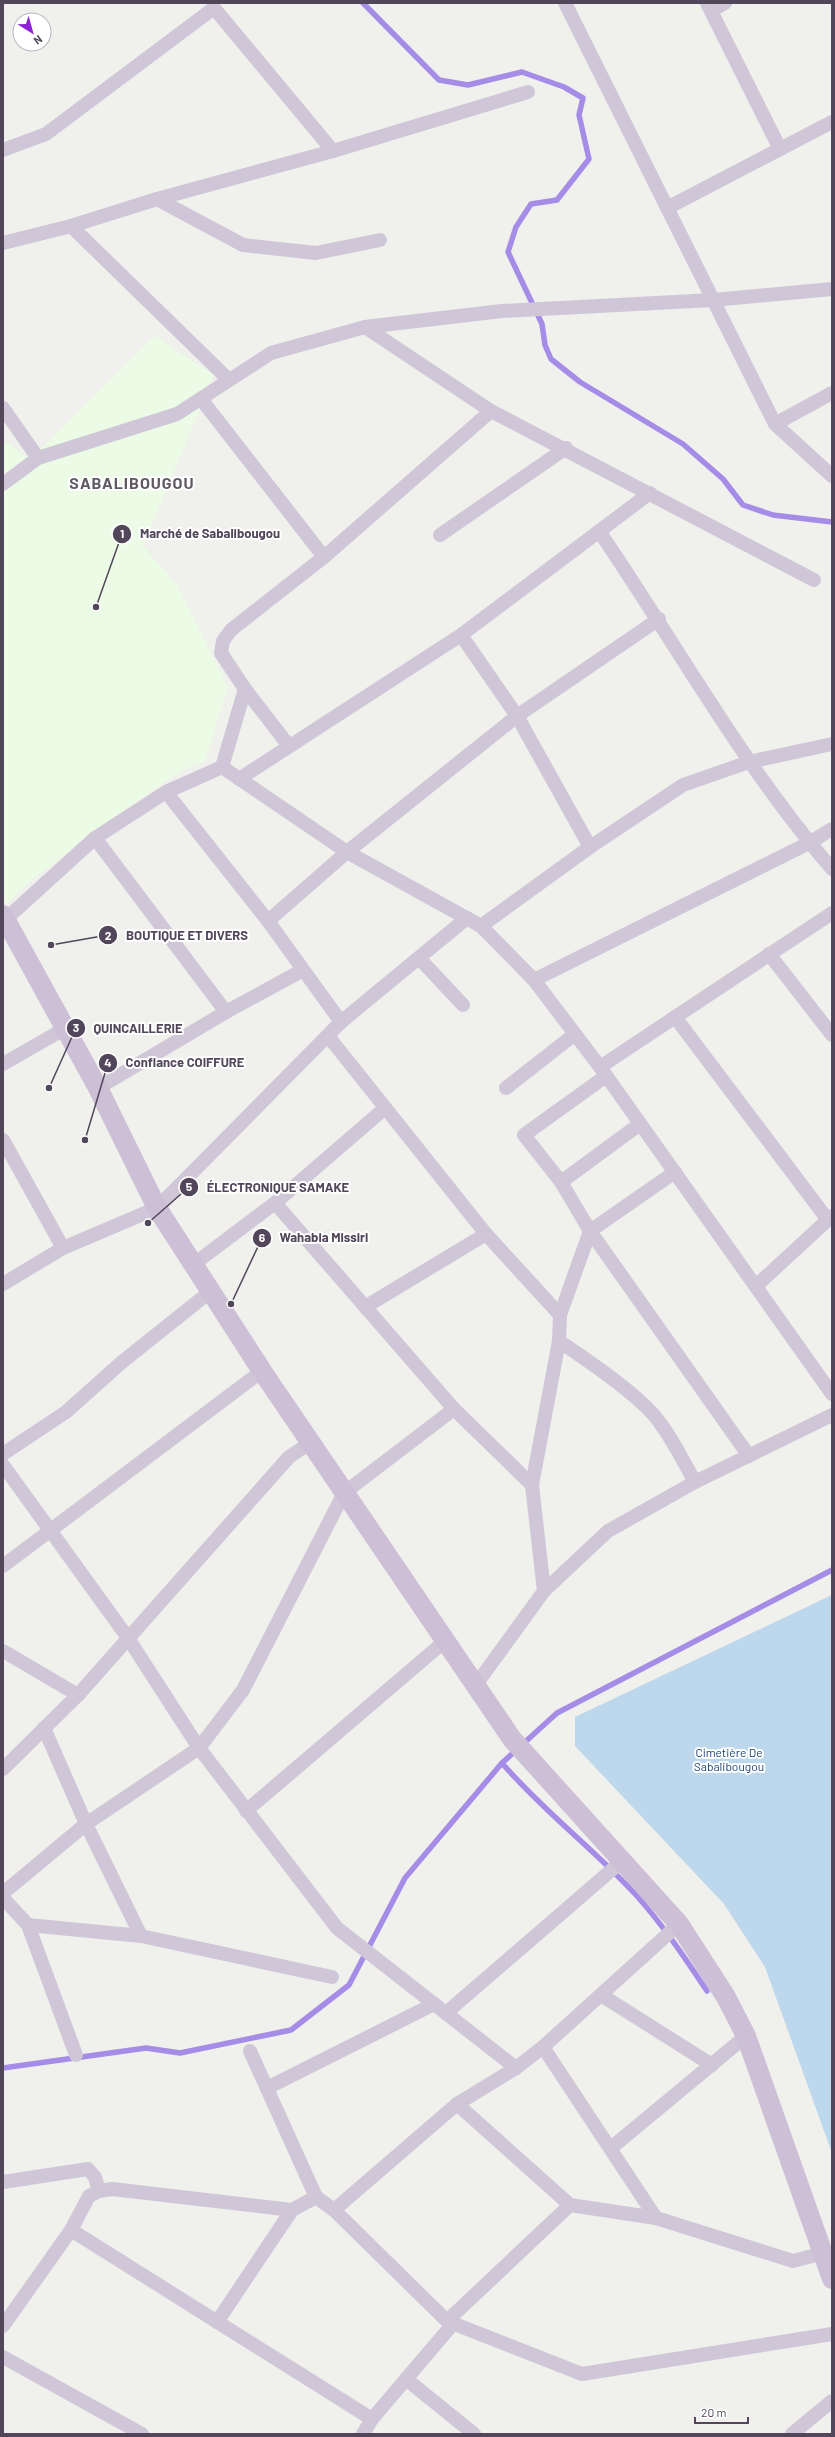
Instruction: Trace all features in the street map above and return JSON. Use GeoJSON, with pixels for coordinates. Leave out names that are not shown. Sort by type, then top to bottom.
{"type":"FeatureCollection","features":[{"type":"Feature","properties":{"kind":"main road"},"geometry":{"type":"LineString","coordinates":[[5,917],[64,1029],[98,1088],[157,1208],[310,1443],[475,1686],[518,1745],[679,1924],[726,1996],[746,2036],[832,2279]]}},
{"type":"Feature","properties":{"kind":"street"},"geometry":{"type":"LineString","coordinates":[[565,3],[775,424],[832,476]]}},
{"type":"Feature","properties":{"kind":"street"},"geometry":{"type":"LineString","coordinates":[[725,3],[709,7],[780,149]]}},
{"type":"Feature","properties":{"kind":"street"},"geometry":{"type":"LineString","coordinates":[[3,150],[46,134],[214,8],[333,151]]}},
{"type":"Feature","properties":{"kind":"street"},"geometry":{"type":"LineString","coordinates":[[3,243],[71,226],[157,199],[333,151],[528,92]]}},
{"type":"Feature","properties":{"kind":"street"},"geometry":{"type":"LineString","coordinates":[[667,208],[832,122]]}},
{"type":"Feature","properties":{"kind":"street"},"geometry":{"type":"LineString","coordinates":[[157,199],[243,245],[316,253],[380,240]]}},
{"type":"Feature","properties":{"kind":"street"},"geometry":{"type":"LineString","coordinates":[[71,226],[228,379]]}},
{"type":"Feature","properties":{"kind":"street"},"geometry":{"type":"LineString","coordinates":[[3,484],[38,458],[177,414],[201,399],[228,379],[271,353],[365,327],[502,311],[713,300],[832,289]]}},
{"type":"Feature","properties":{"kind":"street"},"geometry":{"type":"LineString","coordinates":[[365,327],[491,411],[566,448],[814,580]]}},
{"type":"Feature","properties":{"kind":"street"},"geometry":{"type":"LineString","coordinates":[[775,424],[832,393]]}},
{"type":"Feature","properties":{"kind":"street"},"geometry":{"type":"LineString","coordinates":[[201,399],[324,557]]}},
{"type":"Feature","properties":{"kind":"street"},"geometry":{"type":"LineString","coordinates":[[3,408],[38,458]]}},
{"type":"Feature","properties":{"kind":"street"},"geometry":{"type":"LineString","coordinates":[[289,746],[245,689],[221,653],[223,641],[231,630],[324,557],[491,411]]}},
{"type":"Feature","properties":{"kind":"street"},"geometry":{"type":"LineString","coordinates":[[440,535],[566,448]]}},
{"type":"Feature","properties":{"kind":"street"},"geometry":{"type":"LineString","coordinates":[[239,779],[461,635],[650,493]]}},
{"type":"Feature","properties":{"kind":"street"},"geometry":{"type":"LineString","coordinates":[[599,531],[659,619],[749,762],[810,843],[832,869]]}},
{"type":"Feature","properties":{"kind":"street"},"geometry":{"type":"LineString","coordinates":[[268,921],[347,852],[517,716],[659,619]]}},
{"type":"Feature","properties":{"kind":"street"},"geometry":{"type":"LineString","coordinates":[[461,635],[517,716],[590,847]]}},
{"type":"Feature","properties":{"kind":"street"},"geometry":{"type":"LineString","coordinates":[[5,917],[95,838],[166,792],[222,767],[245,689]]}},
{"type":"Feature","properties":{"kind":"street"},"geometry":{"type":"LineString","coordinates":[[481,926],[590,847],[682,785],[749,762],[832,744]]}},
{"type":"Feature","properties":{"kind":"street"},"geometry":{"type":"LineString","coordinates":[[222,767],[347,852],[481,926],[534,980],[603,1072],[832,1394]]}},
{"type":"Feature","properties":{"kind":"street"},"geometry":{"type":"LineString","coordinates":[[166,792],[268,921],[341,1022]]}},
{"type":"Feature","properties":{"kind":"street"},"geometry":{"type":"LineString","coordinates":[[534,980],[810,843],[832,829]]}},
{"type":"Feature","properties":{"kind":"street"},"geometry":{"type":"LineString","coordinates":[[95,838],[226,1012]]}},
{"type":"Feature","properties":{"kind":"street"},"geometry":{"type":"LineString","coordinates":[[749,1456],[590,1231],[561,1182],[524,1135],[675,1017],[832,913]]}},
{"type":"Feature","properties":{"kind":"street"},"geometry":{"type":"LineString","coordinates":[[3,1284],[63,1248],[157,1208],[341,1022],[467,918]]}},
{"type":"Feature","properties":{"kind":"street"},"geometry":{"type":"LineString","coordinates":[[769,954],[832,1035]]}},
{"type":"Feature","properties":{"kind":"street"},"geometry":{"type":"LineString","coordinates":[[419,958],[463,1005]]}},
{"type":"Feature","properties":{"kind":"street"},"geometry":{"type":"LineString","coordinates":[[98,1088],[226,1012],[303,970]]}},
{"type":"Feature","properties":{"kind":"street"},"geometry":{"type":"LineString","coordinates":[[675,1017],[830,1218],[756,1286]]}},
{"type":"Feature","properties":{"kind":"street"},"geometry":{"type":"LineString","coordinates":[[3,1064],[64,1029]]}},
{"type":"Feature","properties":{"kind":"street"},"geometry":{"type":"LineString","coordinates":[[506,1088],[575,1034]]}},
{"type":"Feature","properties":{"kind":"street"},"geometry":{"type":"LineString","coordinates":[[328,1036],[384,1109],[486,1234],[560,1315]]}},
{"type":"Feature","properties":{"kind":"street"},"geometry":{"type":"LineString","coordinates":[[194,1264],[275,1203],[384,1109]]}},
{"type":"Feature","properties":{"kind":"street"},"geometry":{"type":"LineString","coordinates":[[561,1182],[640,1124]]}},
{"type":"Feature","properties":{"kind":"street"},"geometry":{"type":"LineString","coordinates":[[3,1140],[63,1248]]}},
{"type":"Feature","properties":{"kind":"street"},"geometry":{"type":"LineString","coordinates":[[544,1591],[532,1485],[559,1341],[560,1315],[590,1231],[674,1172]]}},
{"type":"Feature","properties":{"kind":"street"},"geometry":{"type":"LineString","coordinates":[[275,1203],[454,1409],[532,1485]]}},
{"type":"Feature","properties":{"kind":"street"},"geometry":{"type":"LineString","coordinates":[[365,1306],[486,1234]]}},
{"type":"Feature","properties":{"kind":"street"},"geometry":{"type":"LineString","coordinates":[[3,1454],[66,1412],[122,1362],[211,1291]]}},
{"type":"Feature","properties":{"kind":"street"},"geometry":{"type":"LineString","coordinates":[[559,1341],[594,1365],[652,1414],[672,1442],[695,1482]]}},
{"type":"Feature","properties":{"kind":"street"},"geometry":{"type":"LineString","coordinates":[[3,1566],[262,1371]]}},
{"type":"Feature","properties":{"kind":"street"},"geometry":{"type":"LineString","coordinates":[[3,1893],[86,1824],[199,1748],[243,1690],[344,1493],[454,1409]]}},
{"type":"Feature","properties":{"kind":"street"},"geometry":{"type":"LineString","coordinates":[[475,1686],[544,1591],[608,1531],[695,1482],[832,1415]]}},
{"type":"Feature","properties":{"kind":"street"},"geometry":{"type":"LineString","coordinates":[[3,1769],[78,1695],[289,1457],[310,1443]]}},
{"type":"Feature","properties":{"kind":"street"},"geometry":{"type":"LineString","coordinates":[[3,1465],[128,1638],[199,1748],[337,1928],[516,2068]]}},
{"type":"Feature","properties":{"kind":"street"},"geometry":{"type":"LineString","coordinates":[[246,1811],[445,1641]]}},
{"type":"Feature","properties":{"kind":"street"},"geometry":{"type":"LineString","coordinates":[[3,1651],[78,1695]]}},
{"type":"Feature","properties":{"kind":"street"},"geometry":{"type":"LineString","coordinates":[[44,1728],[86,1824],[141,1936]]}},
{"type":"Feature","properties":{"kind":"street"},"geometry":{"type":"LineString","coordinates":[[446,2013],[622,1861]]}},
{"type":"Feature","properties":{"kind":"street"},"geometry":{"type":"LineString","coordinates":[[3,1898],[28,1925],[76,2055]]}},
{"type":"Feature","properties":{"kind":"street"},"geometry":{"type":"LineString","coordinates":[[334,2210],[457,2104],[516,2068],[543,2047],[679,1924]]}},
{"type":"Feature","properties":{"kind":"street"},"geometry":{"type":"LineString","coordinates":[[28,1925],[141,1936],[332,1977]]}},
{"type":"Feature","properties":{"kind":"street"},"geometry":{"type":"LineString","coordinates":[[601,1995],[712,2065]]}},
{"type":"Feature","properties":{"kind":"street"},"geometry":{"type":"LineString","coordinates":[[267,2088],[434,2004]]}},
{"type":"Feature","properties":{"kind":"street"},"geometry":{"type":"LineString","coordinates":[[611,2148],[746,2036]]}},
{"type":"Feature","properties":{"kind":"street"},"geometry":{"type":"LineString","coordinates":[[543,2047],[656,2218]]}},
{"type":"Feature","properties":{"kind":"street"},"geometry":{"type":"LineString","coordinates":[[250,2051],[316,2197],[334,2210],[449,2323],[582,2374],[832,2334]]}},
{"type":"Feature","properties":{"kind":"street"},"geometry":{"type":"LineString","coordinates":[[457,2104],[570,2204],[656,2218],[794,2261],[823,2254]]}},
{"type":"Feature","properties":{"kind":"street"},"geometry":{"type":"LineString","coordinates":[[3,2182],[88,2169],[95,2177],[99,2191]]}},
{"type":"Feature","properties":{"kind":"street"},"geometry":{"type":"LineString","coordinates":[[3,2326],[71,2230],[89,2196],[99,2191],[112,2189],[292,2210]]}},
{"type":"Feature","properties":{"kind":"street"},"geometry":{"type":"LineString","coordinates":[[217,2322],[292,2210],[316,2197]]}},
{"type":"Feature","properties":{"kind":"street"},"geometry":{"type":"LineString","coordinates":[[71,2230],[217,2322],[369,2428],[449,2323],[570,2204]]}},
{"type":"Feature","properties":{"kind":"street"},"geometry":{"type":"LineString","coordinates":[[3,2357],[142,2434]]}},
{"type":"Feature","properties":{"kind":"street"},"geometry":{"type":"LineString","coordinates":[[406,2379],[474,2434]]}},
{"type":"Feature","properties":{"kind":"street"},"geometry":{"type":"LineString","coordinates":[[792,2434],[832,2401]]}},
{"type":"Feature","properties":{"kind":"shaded area"},"geometry":{"type":"Polygon","coordinates":[[[154,336],[214,375],[143,546],[176,583],[228,688],[205,761],[181,771],[107,822],[33,879],[6,905],[3,899],[3,440],[30,459],[154,336]]]}},
{"type":"Feature","properties":{"kind":"green space","name":"Cimetière De Sabalibougou"},"geometry":{"type":"Polygon","coordinates":[[[832,1595],[832,2153],[765,1967],[724,1904],[575,1746],[575,1717],[832,1595]]]}},
{"type":"Feature","properties":{"kind":"waterway"},"geometry":{"type":"LineString","coordinates":[[363,3],[439,80],[468,85],[522,72],[564,87],[583,98],[579,115],[589,159],[557,200],[531,204],[516,227],[508,252],[542,324],[545,345],[551,359],[580,382],[683,444],[723,479],[743,505],[773,515],[832,522]]}},
{"type":"Feature","properties":{"kind":"waterway"},"geometry":{"type":"LineString","coordinates":[[3,2068],[146,2048],[180,2053],[291,2030],[349,1985],[405,1878],[502,1763],[557,1713],[832,1570]]}},
{"type":"Feature","properties":{"kind":"waterway"},"geometry":{"type":"LineString","coordinates":[[502,1763],[551,1814],[620,1878],[646,1906],[665,1930],[707,1991]]}},
{"type":"Feature","properties":{"kind":"place","name":"Marché de Sabalibougou"},"geometry":{"type":"Point","coordinates":[96,607]}},
{"type":"Feature","properties":{"kind":"place","name":"BOUTIQUE ET DIVERS"},"geometry":{"type":"Point","coordinates":[51,945]}},
{"type":"Feature","properties":{"kind":"place","name":"QUINCAILLERIE"},"geometry":{"type":"Point","coordinates":[49,1088]}},
{"type":"Feature","properties":{"kind":"place","name":"Confiance COIFFURE"},"geometry":{"type":"Point","coordinates":[85,1140]}},
{"type":"Feature","properties":{"kind":"place","name":"ÉLECTRONIQUE SAMAKE"},"geometry":{"type":"Point","coordinates":[148,1223]}},
{"type":"Feature","properties":{"kind":"place","name":"Wahabia Missiri"},"geometry":{"type":"Point","coordinates":[231,1304]}},
{"type":"Feature","properties":{"kind":"district","name":"SABALIBOUGOU"},"geometry":{"type":"Point","coordinates":[132,482]}}]}
